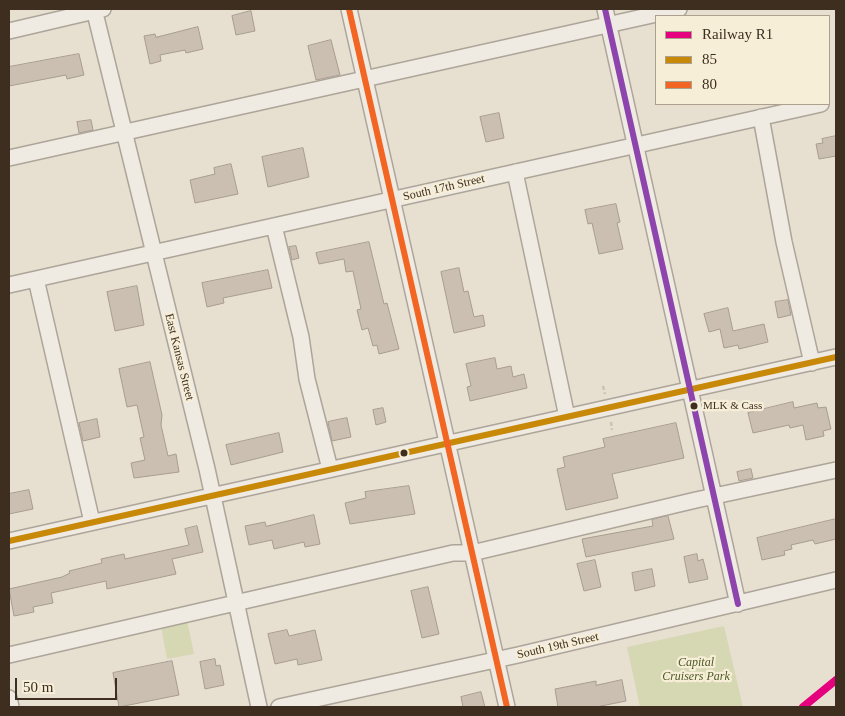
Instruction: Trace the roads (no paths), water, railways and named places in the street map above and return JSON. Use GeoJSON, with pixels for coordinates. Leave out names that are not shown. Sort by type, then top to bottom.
{"type":"FeatureCollection","features":[{"type":"Feature","properties":{"kind":"street"},"geometry":{"type":"LineString","coordinates":[[9,31],[97,9]]}},
{"type":"Feature","properties":{"kind":"street","name":"East Kansas Street"},"geometry":{"type":"LineString","coordinates":[[97,9],[152,253],[237,604],[258,707]]}},
{"type":"Feature","properties":{"kind":"street"},"geometry":{"type":"LineString","coordinates":[[349,9],[507,707]]}},
{"type":"Feature","properties":{"kind":"street"},"geometry":{"type":"LineString","coordinates":[[9,158],[105,135],[124,133],[365,79],[606,16],[679,9]]}},
{"type":"Feature","properties":{"kind":"street"},"geometry":{"type":"LineString","coordinates":[[606,16],[738,604]]}},
{"type":"Feature","properties":{"kind":"street","name":"South 17th Street"},"geometry":{"type":"LineString","coordinates":[[9,285],[816,105]]}},
{"type":"Feature","properties":{"kind":"street"},"geometry":{"type":"LineString","coordinates":[[761,117],[784,242],[812,363]]}},
{"type":"Feature","properties":{"kind":"street"},"geometry":{"type":"LineString","coordinates":[[515,172],[567,417]]}},
{"type":"Feature","properties":{"kind":"street"},"geometry":{"type":"LineString","coordinates":[[274,226],[301,337],[307,380],[330,469]]}},
{"type":"Feature","properties":{"kind":"street"},"geometry":{"type":"LineString","coordinates":[[36,279],[92,522]]}},
{"type":"Feature","properties":{"kind":"street"},"geometry":{"type":"LineString","coordinates":[[9,541],[836,358]]}},
{"type":"Feature","properties":{"kind":"street"},"geometry":{"type":"LineString","coordinates":[[9,655],[453,553],[472,553],[836,470]]}},
{"type":"Feature","properties":{"kind":"street","name":"South 19th Street"},"geometry":{"type":"LineString","coordinates":[[279,707],[497,660],[836,580]]}},
{"type":"Feature","properties":{"kind":"street"},"geometry":{"type":"LineString","coordinates":[[9,698],[11,707]]}},
{"type":"Feature","properties":{"kind":"rail line","name":"R1"},"geometry":{"type":"LineString","coordinates":[[803,707],[836,680]]}},
{"type":"Feature","properties":{"kind":"place","name":"MLK & Cass"},"geometry":{"type":"Point","coordinates":[694,406]}},
{"type":"Feature","properties":{"kind":"park label","name":"Capital Cruisers Park"},"geometry":{"type":"Point","coordinates":[696,670]}}]}
